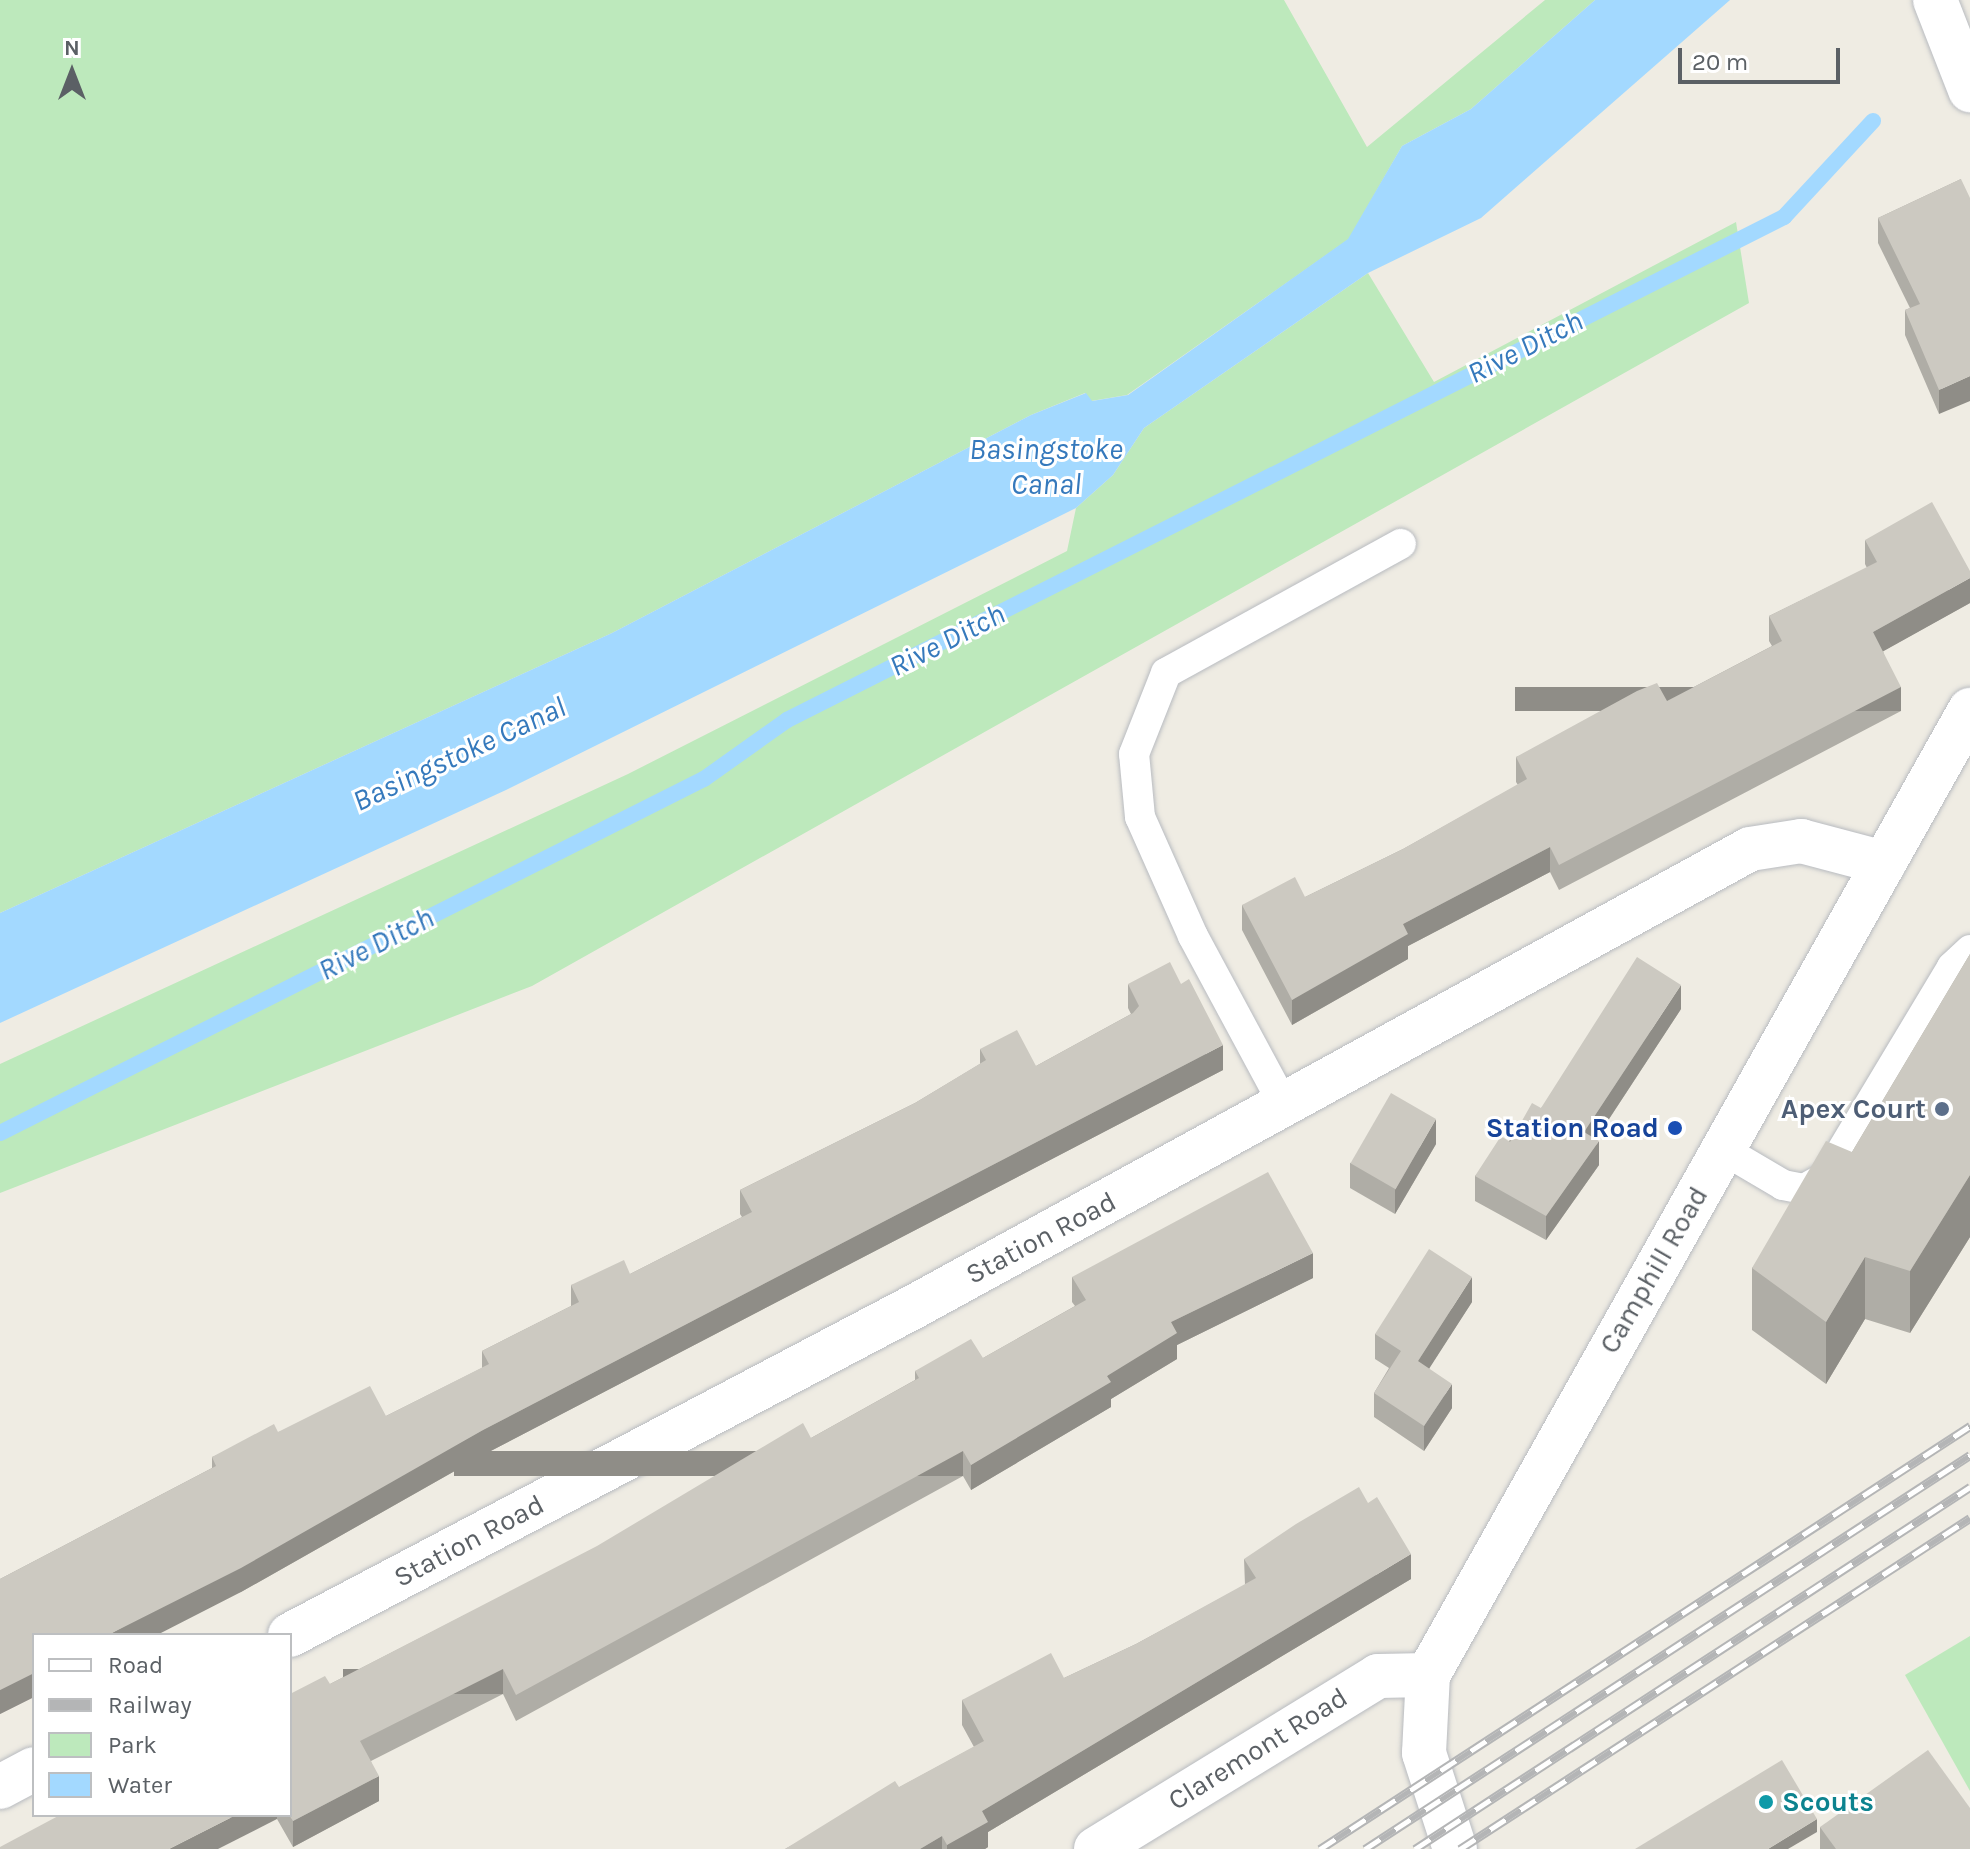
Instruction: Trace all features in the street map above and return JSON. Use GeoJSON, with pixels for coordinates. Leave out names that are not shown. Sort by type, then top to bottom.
{"type":"FeatureCollection","features":[{"type":"Feature","properties":{"kind":"street"},"geometry":{"type":"LineString","coordinates":[[1935,0],[1970,90]]}},
{"type":"Feature","properties":{"kind":"street","name":"Camphill Road"},"geometry":{"type":"LineString","coordinates":[[1455,1849],[1424,1753],[1428,1675],[1970,710]]}},
{"type":"Feature","properties":{"kind":"street","name":"Station Road"},"geometry":{"type":"LineString","coordinates":[[292,1634],[1285,1107],[1750,849],[1801,841],[1884,863]]}},
{"type":"Feature","properties":{"kind":"street","name":"Claremont Road"},"geometry":{"type":"LineString","coordinates":[[1096,1849],[1378,1676],[1428,1675]]}},
{"type":"Feature","properties":{"kind":"street"},"geometry":{"type":"LineString","coordinates":[[0,1787],[32,1770]]}},
{"type":"Feature","properties":{"kind":"lane"},"geometry":{"type":"LineString","coordinates":[[1285,1107],[1193,936],[1140,817],[1134,754],[1166,673],[1401,544]]}},
{"type":"Feature","properties":{"kind":"lane"},"geometry":{"type":"LineString","coordinates":[[1722,1149],[1783,1185],[1804,1189],[1826,1177],[1952,967],[1970,950]]}},
{"type":"Feature","properties":{"kind":"green space"},"geometry":{"type":"Polygon","coordinates":[[[0,0],[1284,0],[1367,147],[1545,0],[1595,0],[1471,109],[1402,146],[1349,239],[1127,395],[1091,401],[1085,393],[1031,415],[612,633],[0,913],[0,0]]]}},
{"type":"Feature","properties":{"kind":"green space"},"geometry":{"type":"Polygon","coordinates":[[[1736,222],[1749,303],[532,986],[0,1193],[0,1064],[628,774],[1067,551],[1076,508],[1113,475],[1144,428],[1368,273],[1434,382],[1736,222]]]}},
{"type":"Feature","properties":{"kind":"green space"},"geometry":{"type":"Polygon","coordinates":[[[1970,1636],[1970,1791],[1905,1675],[1970,1636]]]}},
{"type":"Feature","properties":{"kind":"water","name":"Basingstoke Canal"},"geometry":{"type":"Polygon","coordinates":[[[1595,0],[1730,0],[1481,218],[1368,273],[1144,428],[1113,475],[1076,508],[506,790],[0,1023],[0,913],[612,633],[1031,415],[1086,393],[1092,401],[1128,395],[1348,239],[1402,146],[1471,109],[1595,0]]]}},
{"type":"Feature","properties":{"kind":"building"},"geometry":{"type":"Polygon","coordinates":[[[1961,179],[1970,198],[1970,376],[1939,390],[1905,310],[1920,304],[1878,218],[1961,179]]]}},
{"type":"Feature","properties":{"kind":"building"},"geometry":{"type":"Polygon","coordinates":[[[1932,502],[1970,571],[1970,578],[1873,632],[1901,687],[1559,865],[1550,847],[1403,924],[1408,934],[1292,1000],[1242,905],[1295,877],[1305,897],[1403,849],[1527,779],[1516,757],[1637,691],[1657,683],[1667,701],[1782,641],[1769,616],[1877,562],[1865,540],[1932,502]]]}},
{"type":"Feature","properties":{"kind":"building","name":"Apex Court"},"geometry":{"type":"Polygon","coordinates":[[[1970,954],[1970,1175],[1910,1271],[1865,1257],[1826,1322],[1752,1268],[1826,1141],[1852,1152],[1970,954]]]}},
{"type":"Feature","properties":{"kind":"building"},"geometry":{"type":"Polygon","coordinates":[[[1637,957],[1681,985],[1584,1132],[1599,1141],[1546,1216],[1475,1176],[1501,1136],[1510,1142],[1532,1103],[1541,1108],[1637,957]]]}},
{"type":"Feature","properties":{"kind":"building"},"geometry":{"type":"Polygon","coordinates":[[[1170,962],[1181,984],[1189,979],[1223,1045],[483,1430],[241,1568],[112,1633],[32,1633],[32,1674],[0,1690],[0,1579],[216,1466],[212,1457],[274,1424],[278,1432],[370,1386],[386,1416],[489,1364],[482,1351],[579,1302],[571,1285],[624,1260],[630,1274],[752,1212],[740,1190],[915,1103],[986,1060],[980,1049],[1017,1030],[1036,1066],[1133,1013],[1139,1006],[1128,984],[1170,962]]]}},
{"type":"Feature","properties":{"kind":"building"},"geometry":{"type":"Polygon","coordinates":[[[1391,1093],[1436,1119],[1396,1189],[1350,1163],[1391,1093]]]}},
{"type":"Feature","properties":{"kind":"building"},"geometry":{"type":"Polygon","coordinates":[[[1268,1172],[1313,1253],[1171,1322],[1177,1333],[1107,1376],[1111,1382],[971,1465],[963,1451],[516,1695],[503,1669],[360,1741],[379,1776],[293,1821],[290,1817],[292,1693],[325,1676],[330,1684],[597,1546],[803,1423],[811,1438],[919,1378],[915,1371],[971,1339],[983,1358],[1086,1300],[1072,1277],[1268,1172]]]}},
{"type":"Feature","properties":{"kind":"building"},"geometry":{"type":"Polygon","coordinates":[[[1429,1249],[1472,1277],[1418,1361],[1452,1384],[1424,1426],[1374,1393],[1401,1351],[1375,1334],[1429,1249]]]}},
{"type":"Feature","properties":{"kind":"building"},"geometry":{"type":"Polygon","coordinates":[[[1359,1487],[1368,1503],[1377,1497],[1411,1554],[982,1811],[988,1822],[947,1845],[942,1836],[920,1849],[785,1849],[895,1781],[899,1787],[984,1741],[962,1700],[1051,1653],[1064,1678],[1136,1644],[1256,1578],[1244,1559],[1359,1487]]]}},
{"type":"Feature","properties":{"kind":"building"},"geometry":{"type":"Polygon","coordinates":[[[1928,1750],[1970,1808],[1970,1849],[1836,1849],[1820,1827],[1928,1750]]]}},
{"type":"Feature","properties":{"kind":"building","name":"Scouts"},"geometry":{"type":"Polygon","coordinates":[[[1782,1760],[1817,1819],[1768,1849],[1635,1849],[1782,1760]]]}},
{"type":"Feature","properties":{"kind":"building"},"geometry":{"type":"Polygon","coordinates":[[[56,1817],[232,1817],[169,1849],[0,1847],[56,1817]]]}},
{"type":"Feature","properties":{"kind":"waterway","name":"Rive Ditch"},"geometry":{"type":"LineString","coordinates":[[0,1133],[704,779],[787,720],[1784,217],[1873,121]]}},
{"type":"Feature","properties":{"kind":"railway"},"geometry":{"type":"LineString","coordinates":[[1320,1849],[1970,1426]]}},
{"type":"Feature","properties":{"kind":"railway"},"geometry":{"type":"LineString","coordinates":[[1365,1849],[1970,1455]]}},
{"type":"Feature","properties":{"kind":"railway"},"geometry":{"type":"LineString","coordinates":[[1415,1849],[1970,1487]]}},
{"type":"Feature","properties":{"kind":"railway"},"geometry":{"type":"LineString","coordinates":[[1460,1849],[1970,1518]]}},
{"type":"Feature","properties":{"kind":"place","name":"Apex Court"},"geometry":{"type":"Point","coordinates":[1942,1109]}},
{"type":"Feature","properties":{"kind":"place","name":"Station Road"},"geometry":{"type":"Point","coordinates":[1675,1128]}},
{"type":"Feature","properties":{"kind":"place","name":"Scouts"},"geometry":{"type":"Point","coordinates":[1766,1802]}}]}
